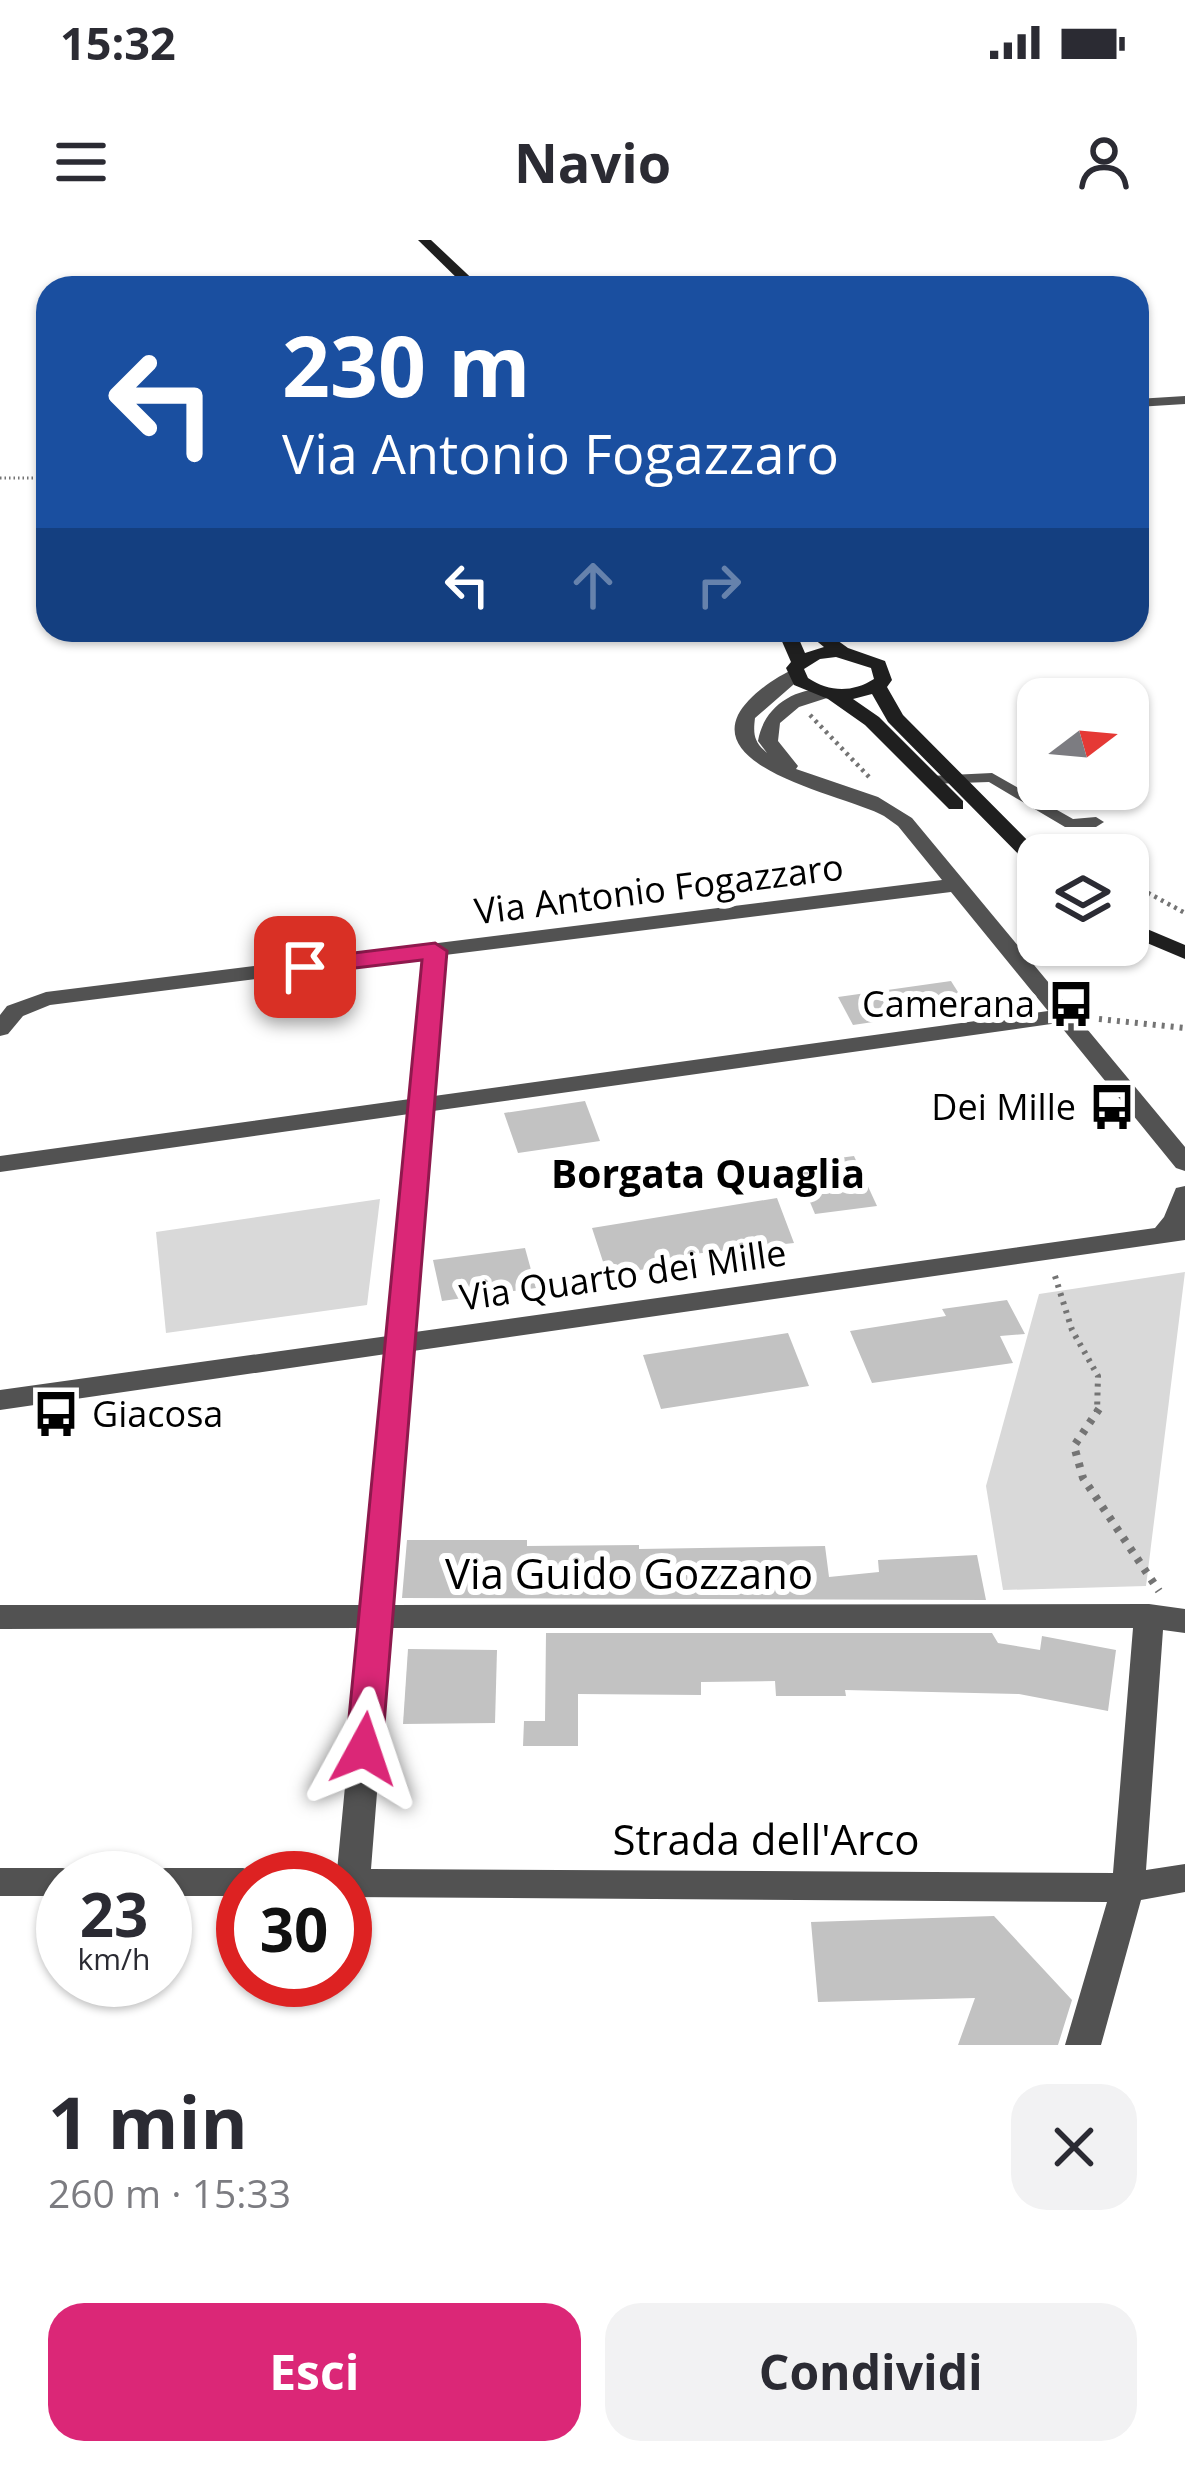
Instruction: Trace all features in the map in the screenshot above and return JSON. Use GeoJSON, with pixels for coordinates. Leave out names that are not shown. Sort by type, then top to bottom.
{"type":"FeatureCollection","features":[{"type":"Feature","properties":{"kind":"street"},"geometry":{"type":"LineString","coordinates":[[403,240],[440,276]]}},
{"type":"Feature","properties":{"kind":"street"},"geometry":{"type":"LineString","coordinates":[[424,240],[462,276]]}},
{"type":"Feature","properties":{"kind":"street"},"geometry":{"type":"LineString","coordinates":[[1149,402],[1185,400]]}},
{"type":"Feature","properties":{"kind":"street"},"geometry":{"type":"LineString","coordinates":[[789,642],[808,688],[872,722],[1017,845]]}},
{"type":"Feature","properties":{"kind":"street"},"geometry":{"type":"LineString","coordinates":[[799,775],[774,753],[766,730],[780,710],[858,694],[883,680],[879,665],[828,642]]}},
{"type":"Feature","properties":{"kind":"street"},"geometry":{"type":"LineString","coordinates":[[842,652],[797,668],[752,711],[743,731],[747,744],[762,760],[891,811],[1185,1163]]}},
{"type":"Feature","properties":{"kind":"street"},"geometry":{"type":"LineString","coordinates":[[877,686],[940,779],[1017,861]]}},
{"type":"Feature","properties":{"kind":"street","name":"Via Antonio Fogazzaro"},"geometry":{"type":"LineString","coordinates":[[8,1020],[46,999],[956,885]]}},
{"type":"Feature","properties":{"kind":"street"},"geometry":{"type":"LineString","coordinates":[[1149,937],[1185,953]]}},
{"type":"Feature","properties":{"kind":"street"},"geometry":{"type":"LineString","coordinates":[[1149,950],[1185,966]]}},
{"type":"Feature","properties":{"kind":"street"},"geometry":{"type":"LineString","coordinates":[[352,1851],[435,951]]}},
{"type":"Feature","properties":{"kind":"street"},"geometry":{"type":"LineString","coordinates":[[0,1164],[1064,1016]]}},
{"type":"Feature","properties":{"kind":"street"},"geometry":{"type":"LineString","coordinates":[[1174,1233],[1185,1195]]}},
{"type":"Feature","properties":{"kind":"street","name":"Via Quarto dei Mille"},"geometry":{"type":"LineString","coordinates":[[0,1400],[1174,1233]]}},
{"type":"Feature","properties":{"kind":"street"},"geometry":{"type":"LineString","coordinates":[[1083,2045],[1128,1888],[1155,1605]]}},
{"type":"Feature","properties":{"kind":"street","name":"Via Guido Gozzano"},"geometry":{"type":"LineString","coordinates":[[0,1617],[1155,1605],[1185,1621]]}},
{"type":"Feature","properties":{"kind":"street","name":"Strada dell'Arco"},"geometry":{"type":"LineString","coordinates":[[372,1883],[1128,1888],[1185,1878]]}},
{"type":"Feature","properties":{"kind":"street"},"geometry":{"type":"LineString","coordinates":[[0,1882],[36,1882]]}},
{"type":"Feature","properties":{"kind":"lane"},"geometry":{"type":"LineString","coordinates":[[940,779],[992,778],[1070,824],[1096,822]]}},
{"type":"Feature","properties":{"kind":"path"},"geometry":{"type":"LineString","coordinates":[[0,478],[36,478]]}},
{"type":"Feature","properties":{"kind":"path"},"geometry":{"type":"LineString","coordinates":[[828,700],[805,708],[835,746],[889,791]]}},
{"type":"Feature","properties":{"kind":"path"},"geometry":{"type":"LineString","coordinates":[[1149,893],[1185,913]]}},
{"type":"Feature","properties":{"kind":"path"},"geometry":{"type":"LineString","coordinates":[[1106,1019],[1185,1028]]}},
{"type":"Feature","properties":{"kind":"path"},"geometry":{"type":"LineString","coordinates":[[1055,1276],[1072,1330],[1098,1376],[1100,1407],[1074,1446],[1083,1478],[1155,1605]]}},
{"type":"Feature","properties":{"kind":"shaded area"},"geometry":{"type":"Polygon","coordinates":[[[380,1199],[367,1305],[166,1333],[156,1232],[380,1199]]]}},
{"type":"Feature","properties":{"kind":"shaded area"},"geometry":{"type":"Polygon","coordinates":[[[1185,1272],[1146,1586],[1003,1590],[986,1486],[1039,1294],[1185,1272]]]}},
{"type":"Feature","properties":{"kind":"building"},"geometry":{"type":"Polygon","coordinates":[[[951,981],[968,1008],[853,1025],[838,997],[951,981]]]}},
{"type":"Feature","properties":{"kind":"building"},"geometry":{"type":"Polygon","coordinates":[[[585,1101],[600,1141],[518,1153],[504,1113],[585,1101]]]}},
{"type":"Feature","properties":{"kind":"building"},"geometry":{"type":"Polygon","coordinates":[[[854,1156],[877,1206],[815,1214],[794,1164],[854,1156]]]}},
{"type":"Feature","properties":{"kind":"building"},"geometry":{"type":"Polygon","coordinates":[[[777,1198],[794,1243],[684,1255],[687,1264],[607,1274],[592,1228],[777,1198]]]}},
{"type":"Feature","properties":{"kind":"building"},"geometry":{"type":"Polygon","coordinates":[[[525,1248],[536,1288],[442,1301],[433,1260],[525,1248]]]}},
{"type":"Feature","properties":{"kind":"building"},"geometry":{"type":"Polygon","coordinates":[[[1007,1300],[1025,1334],[1000,1336],[1013,1363],[872,1383],[850,1331],[946,1316],[942,1309],[1007,1300]]]}},
{"type":"Feature","properties":{"kind":"building"},"geometry":{"type":"Polygon","coordinates":[[[788,1333],[809,1386],[661,1409],[643,1355],[788,1333]]]}},
{"type":"Feature","properties":{"kind":"building"},"geometry":{"type":"Polygon","coordinates":[[[407,1540],[527,1540],[527,1546],[639,1545],[639,1549],[825,1546],[829,1577],[879,1572],[878,1560],[977,1555],[986,1600],[402,1598],[407,1540]]]}},
{"type":"Feature","properties":{"kind":"building"},"geometry":{"type":"Polygon","coordinates":[[[546,1633],[992,1633],[998,1643],[1040,1650],[1042,1636],[1116,1650],[1108,1711],[1019,1694],[845,1690],[846,1696],[776,1696],[775,1681],[701,1682],[701,1695],[578,1694],[578,1746],[523,1746],[524,1721],[545,1721],[546,1633]]]}},
{"type":"Feature","properties":{"kind":"building"},"geometry":{"type":"Polygon","coordinates":[[[408,1649],[497,1650],[495,1723],[403,1724],[408,1649]]]}},
{"type":"Feature","properties":{"kind":"building"},"geometry":{"type":"Polygon","coordinates":[[[994,1916],[1072,2000],[1058,2045],[958,2045],[975,1998],[818,2002],[811,1922],[994,1916]]]}},
{"type":"Feature","properties":{"kind":"place","name":"Camerana"},"geometry":{"type":"Point","coordinates":[1071,1004]}},
{"type":"Feature","properties":{"kind":"place","name":"Dei Mille"},"geometry":{"type":"Point","coordinates":[1112,1107]}},
{"type":"Feature","properties":{"kind":"place","name":"Giacosa"},"geometry":{"type":"Point","coordinates":[56,1414]}},
{"type":"Feature","properties":{"kind":"district","name":"Borgata Quaglia"},"geometry":{"type":"Point","coordinates":[708,1174]}},
{"type":"Feature","properties":{"kind":"route"},"geometry":{"type":"LineString","coordinates":[[305,967],[435,951],[364,1749]]}}]}
